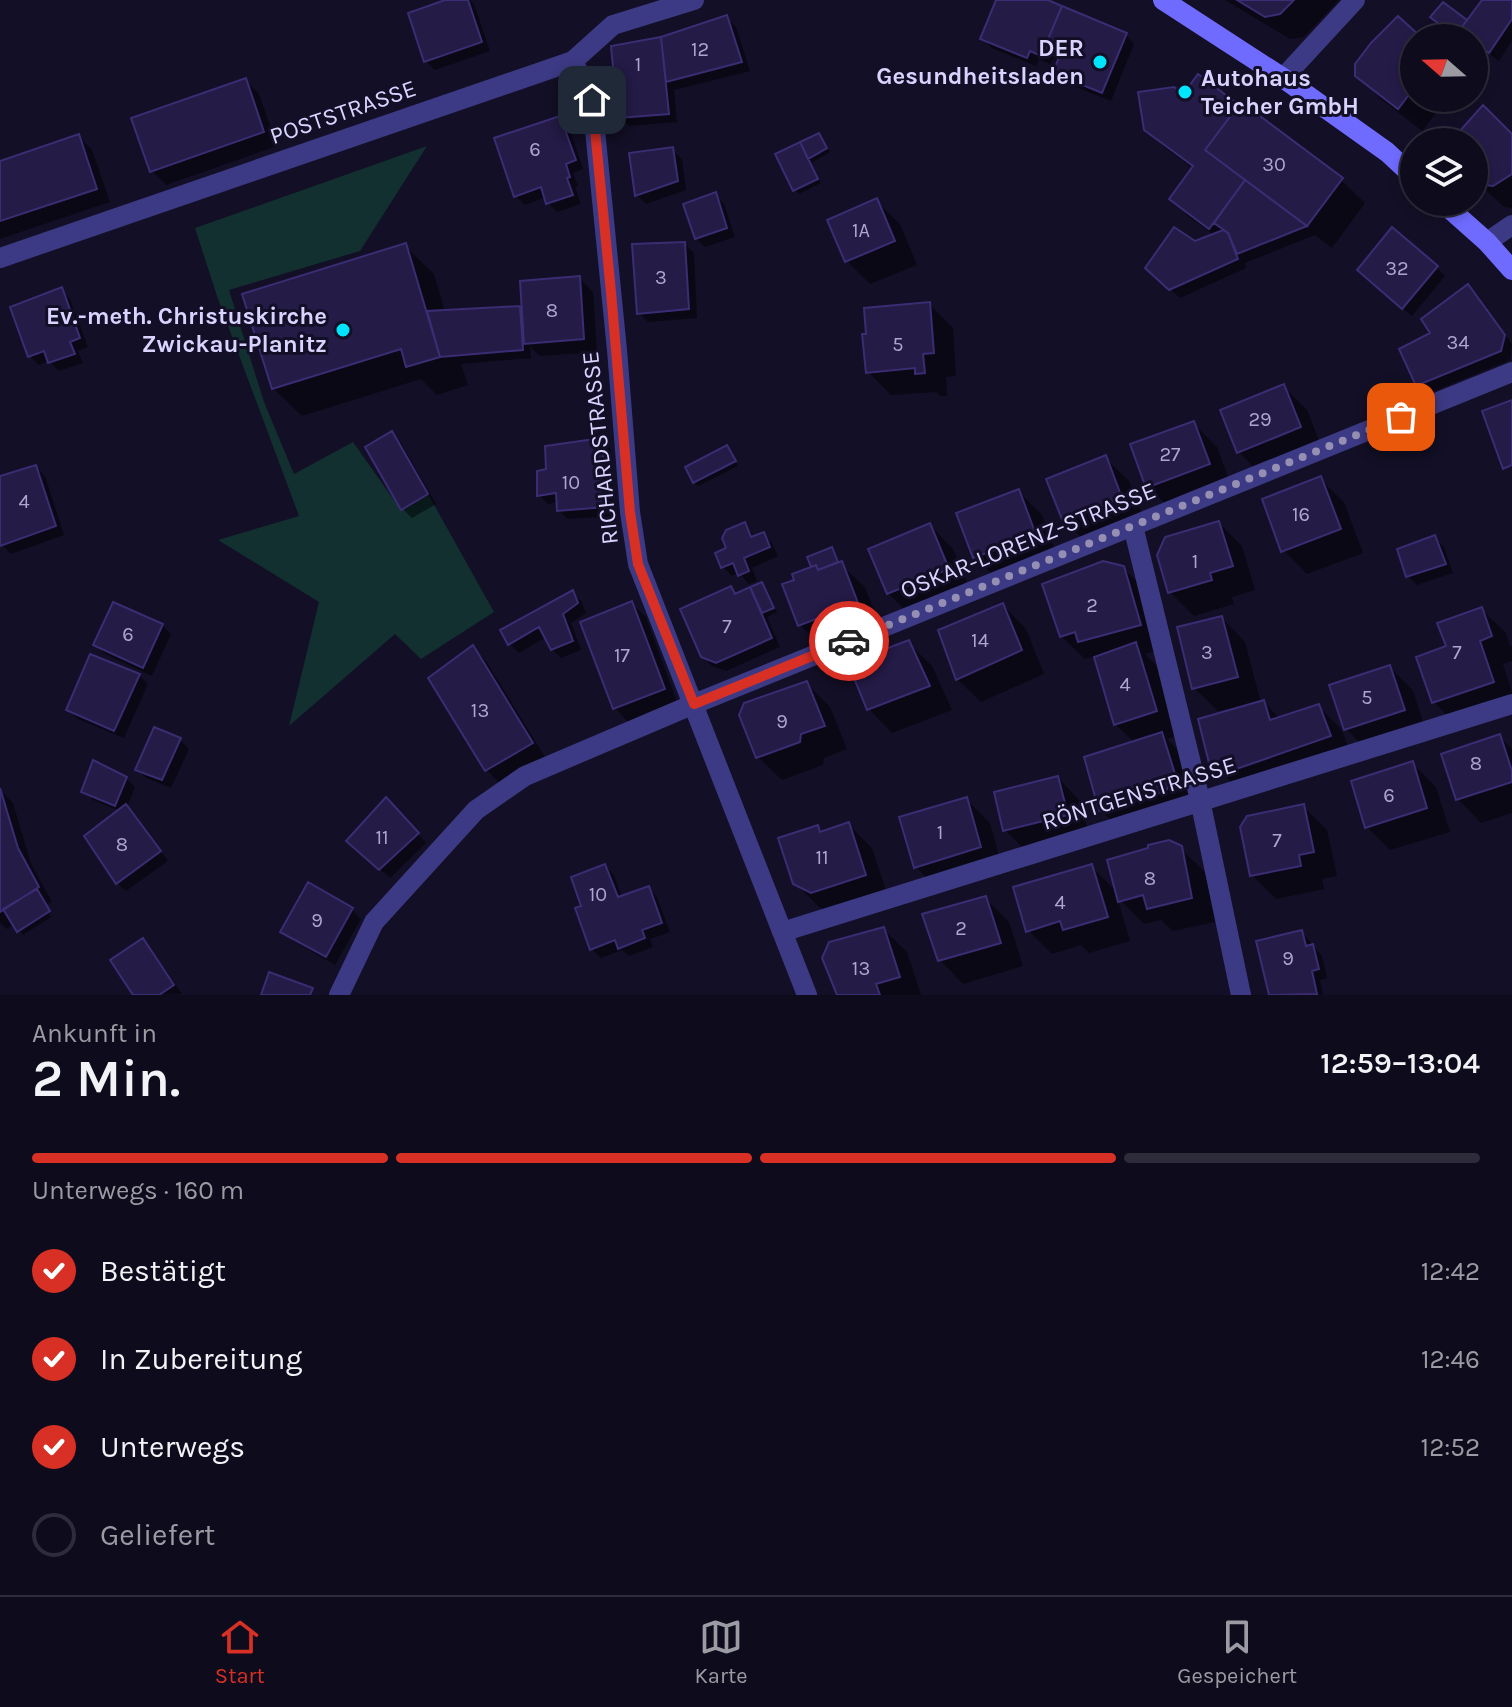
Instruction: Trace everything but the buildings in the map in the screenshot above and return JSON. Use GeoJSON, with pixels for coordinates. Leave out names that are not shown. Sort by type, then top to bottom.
{"type":"FeatureCollection","features":[{"type":"Feature","properties":{"kind":"main road"},"geometry":{"type":"LineString","coordinates":[[1163,0],[1283,78],[1400,164]]}},
{"type":"Feature","properties":{"kind":"main road"},"geometry":{"type":"LineString","coordinates":[[1458,216],[1512,270]]}},
{"type":"Feature","properties":{"kind":"street","name":"POSTSTRASSE"},"geometry":{"type":"LineString","coordinates":[[0,258],[573,61],[613,25],[694,0]]}},
{"type":"Feature","properties":{"kind":"street"},"geometry":{"type":"LineString","coordinates":[[1283,78],[1355,0]]}},
{"type":"Feature","properties":{"kind":"street","name":"RICHARDSTRASSE"},"geometry":{"type":"LineString","coordinates":[[573,61],[592,100],[630,512],[638,564],[807,995]]}},
{"type":"Feature","properties":{"kind":"street"},"geometry":{"type":"LineString","coordinates":[[1487,242],[1512,225]]}},
{"type":"Feature","properties":{"kind":"street","name":"OSKAR-LORENZ-STRASSE"},"geometry":{"type":"LineString","coordinates":[[339,995],[374,922],[476,810],[525,776],[694,704],[1512,372]]}},
{"type":"Feature","properties":{"kind":"street"},"geometry":{"type":"LineString","coordinates":[[1133,526],[1200,800],[1241,995]]}},
{"type":"Feature","properties":{"kind":"street","name":"RÖNTGENSTRASSE"},"geometry":{"type":"LineString","coordinates":[[782,932],[1512,704]]}},
{"type":"Feature","properties":{"kind":"green space"},"geometry":{"type":"Polygon","coordinates":[[[427,146],[360,251],[229,290],[264,402],[294,474],[353,442],[401,510],[428,494],[494,612],[421,659],[395,634],[289,726],[319,602],[218,540],[299,516],[217,296],[195,228],[427,146]]]}},
{"type":"Feature","properties":{"kind":"way so far"},"geometry":{"type":"LineString","coordinates":[[849,641],[1401,417]]}},
{"type":"Feature","properties":{"kind":"place","name":"DER Gesundheitsladen"},"geometry":{"type":"Point","coordinates":[1100,62]}},
{"type":"Feature","properties":{"kind":"place","name":"Autohaus Teicher GmbH"},"geometry":{"type":"Point","coordinates":[1185,92]}},
{"type":"Feature","properties":{"kind":"place","name":"Ev.-meth. Christuskirche Zwickau-Planitz"},"geometry":{"type":"Point","coordinates":[343,330]}},
{"type":"Feature","properties":{"kind":"route"},"geometry":{"type":"LineString","coordinates":[[592,100],[630,512],[638,564],[694,704],[849,641]]}}]}
